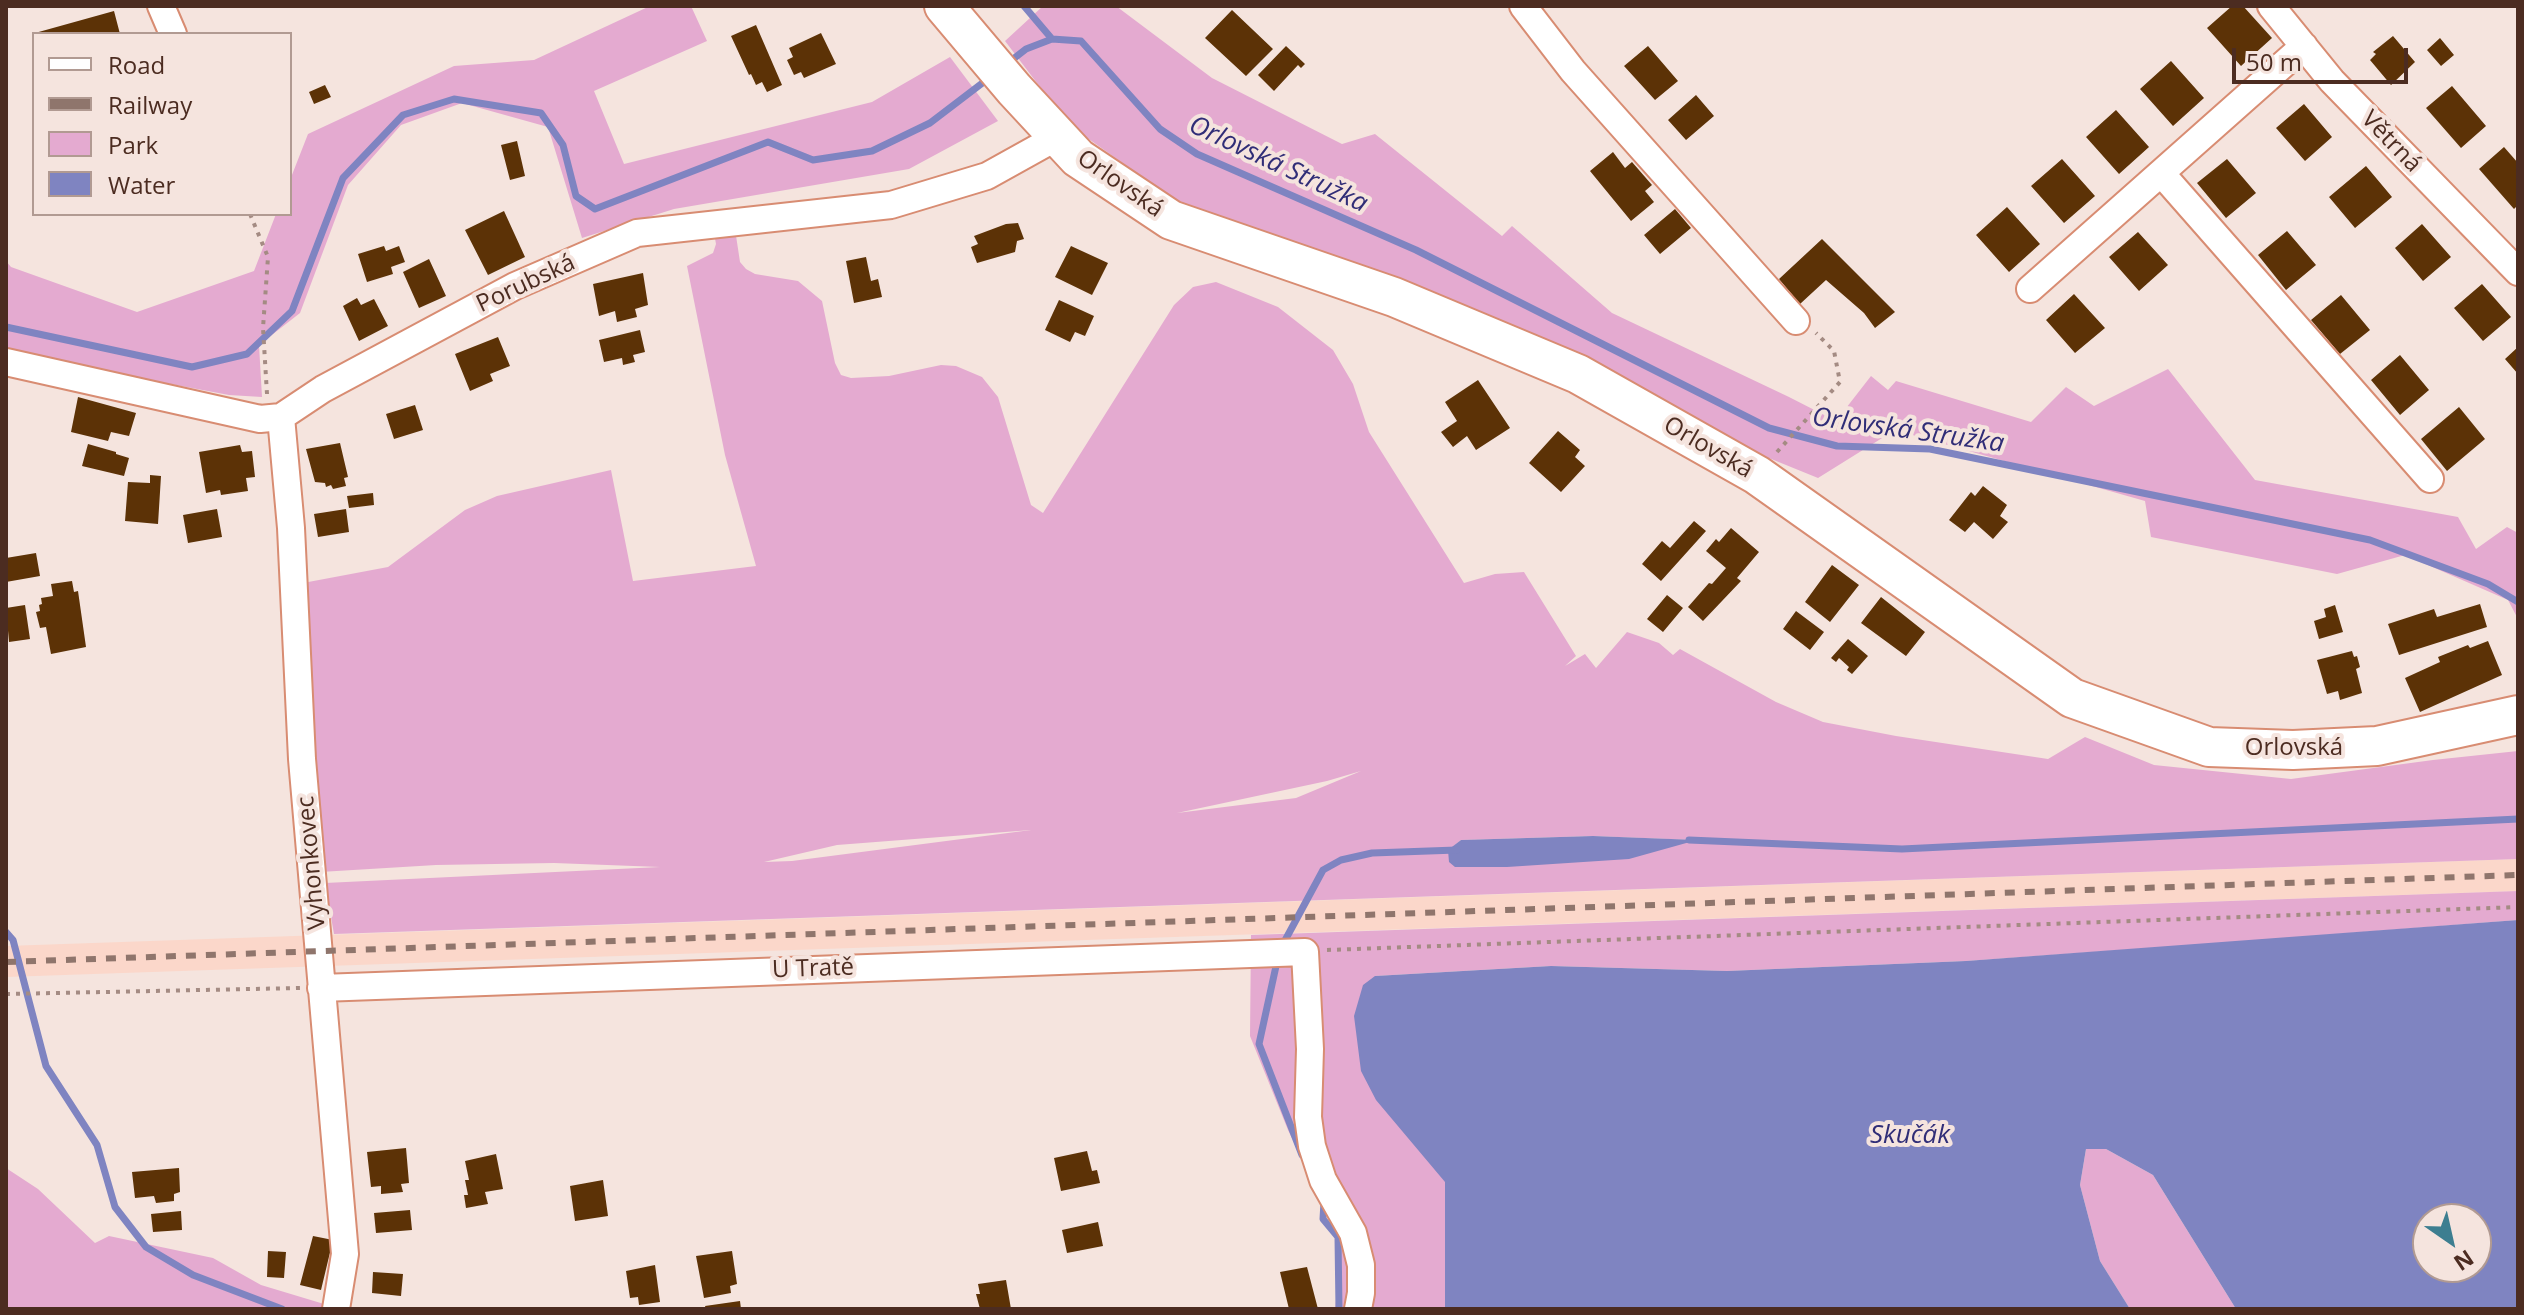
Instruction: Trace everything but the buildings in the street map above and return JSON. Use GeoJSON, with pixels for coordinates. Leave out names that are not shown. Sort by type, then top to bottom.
{"type":"FeatureCollection","features":[{"type":"Feature","properties":{"kind":"main road","name":"Orlovská"},"geometry":{"type":"LineString","coordinates":[[944,6],[1078,158],[1171,220],[1394,297],[1578,374],[1757,475],[2072,698],[2209,747],[2293,750],[2377,746],[2518,715]]}},
{"type":"Feature","properties":{"kind":"street"},"geometry":{"type":"LineString","coordinates":[[161,6],[172,32]]}},
{"type":"Feature","properties":{"kind":"street"},"geometry":{"type":"LineString","coordinates":[[1523,6],[1573,71],[1796,321]]}},
{"type":"Feature","properties":{"kind":"street","name":"Větrná"},"geometry":{"type":"LineString","coordinates":[[2271,6],[2332,81],[2518,272]]}},
{"type":"Feature","properties":{"kind":"street"},"geometry":{"type":"LineString","coordinates":[[2030,289],[2304,46]]}},
{"type":"Feature","properties":{"kind":"street","name":"Porubská"},"geometry":{"type":"LineString","coordinates":[[281,417],[323,389],[515,286],[637,233],[891,205],[987,176],[1059,136]]}},
{"type":"Feature","properties":{"kind":"street"},"geometry":{"type":"LineString","coordinates":[[2161,173],[2430,479]]}},
{"type":"Feature","properties":{"kind":"street"},"geometry":{"type":"LineString","coordinates":[[6,362],[260,419],[281,417]]}},
{"type":"Feature","properties":{"kind":"street","name":"Vyhonkovec"},"geometry":{"type":"LineString","coordinates":[[281,417],[291,528],[302,759],[345,1254],[336,1309]]}},
{"type":"Feature","properties":{"kind":"street"},"geometry":{"type":"LineString","coordinates":[[1300,952],[1310,1049],[1308,1117],[1312,1146],[1323,1180],[1353,1233],[1361,1265],[1358,1309]]}},
{"type":"Feature","properties":{"kind":"street","name":"U Tratě"},"geometry":{"type":"LineString","coordinates":[[321,988],[1300,952]]}},
{"type":"Feature","properties":{"kind":"path"},"geometry":{"type":"LineString","coordinates":[[251,216],[268,257],[263,328],[266,366]]}},
{"type":"Feature","properties":{"kind":"path"},"geometry":{"type":"LineString","coordinates":[[1786,441],[1840,382],[1834,351],[1814,330],[1796,321]]}},
{"type":"Feature","properties":{"kind":"path"},"geometry":{"type":"LineString","coordinates":[[1300,952],[2518,907]]}},
{"type":"Feature","properties":{"kind":"path"},"geometry":{"type":"LineString","coordinates":[[8,994],[321,988]]}},
{"type":"Feature","properties":{"kind":"shaded area"},"geometry":{"type":"Polygon","coordinates":[[[2518,859],[2518,891],[6,977],[6,946],[2518,859]]]}},
{"type":"Feature","properties":{"kind":"green space"},"geometry":{"type":"Polygon","coordinates":[[[650,6],[691,6],[707,41],[594,91],[624,164],[872,102],[950,57],[998,121],[909,169],[674,209],[582,238],[548,127],[462,103],[401,125],[348,185],[300,313],[259,345],[262,397],[229,395],[6,353],[6,261],[11,267],[137,312],[254,271],[275,216],[292,216],[292,175],[308,134],[454,66],[534,60],[650,6]]]}},
{"type":"Feature","properties":{"kind":"green space"},"geometry":{"type":"Polygon","coordinates":[[[1043,6],[1116,6],[1212,78],[1342,144],[1375,134],[1502,236],[1512,226],[1612,313],[1836,421],[1871,376],[1888,390],[1896,381],[2031,422],[2066,387],[2094,406],[2168,369],[2255,480],[2458,517],[2476,549],[2507,527],[2518,533],[2518,619],[2508,600],[2405,555],[2337,574],[2151,537],[2145,501],[1895,430],[1818,478],[1754,452],[1549,342],[1179,203],[1069,125],[1005,41],[1043,6]]]}},
{"type":"Feature","properties":{"kind":"green space"},"geometry":{"type":"Polygon","coordinates":[[[735,229],[740,262],[746,269],[755,274],[798,281],[822,301],[835,363],[841,375],[851,378],[889,376],[941,365],[956,366],[982,377],[998,397],[1031,505],[1043,513],[1174,305],[1193,287],[1216,282],[1278,307],[1333,350],[1353,384],[1369,432],[1464,583],[1495,574],[1524,572],[1576,656],[1565,666],[1585,654],[1596,668],[1627,632],[1659,643],[1673,655],[1680,649],[1776,702],[1823,722],[2048,759],[2085,737],[2154,765],[2291,779],[2518,751],[2518,859],[334,934],[325,883],[660,867],[554,863],[436,865],[320,872],[303,583],[388,567],[465,510],[497,496],[611,470],[633,581],[756,566],[725,455],[687,266],[713,253],[716,244],[714,233],[735,229]],[[1361,771],[1327,781],[1177,813],[1296,798],[1361,771]],[[1031,830],[837,845],[764,862],[1031,830]],[[1593,836],[1461,840],[1448,851],[1693,840],[1593,836]]]}},
{"type":"Feature","properties":{"kind":"green space"},"geometry":{"type":"Polygon","coordinates":[[[2518,891],[2518,920],[2222,943],[1966,961],[1727,971],[1551,966],[1375,976],[1427,1158],[1445,1181],[1445,1309],[1335,1309],[1338,1234],[1288,1130],[1250,1036],[1251,935],[2518,891]]]}},
{"type":"Feature","properties":{"kind":"green space"},"geometry":{"type":"Polygon","coordinates":[[[2086,1149],[2106,1149],[2153,1175],[2236,1309],[2130,1309],[2100,1261],[2080,1185],[2086,1149]]]}},
{"type":"Feature","properties":{"kind":"green space"},"geometry":{"type":"Polygon","coordinates":[[[6,1168],[38,1189],[95,1243],[109,1236],[213,1258],[261,1285],[324,1304],[323,1309],[6,1309],[6,1168]]]}},
{"type":"Feature","properties":{"kind":"water"},"geometry":{"type":"Polygon","coordinates":[[[1593,836],[1697,840],[1629,859],[1507,867],[1455,867],[1449,862],[1448,850],[1461,840],[1593,836]]]}},
{"type":"Feature","properties":{"kind":"water","name":"Skučák"},"geometry":{"type":"Polygon","coordinates":[[[2518,920],[2518,1309],[2236,1309],[2153,1175],[2106,1149],[2086,1149],[2080,1185],[2100,1261],[2130,1309],[1445,1309],[1445,1182],[1376,1100],[1361,1071],[1354,1016],[1363,985],[1375,976],[1551,966],[1727,971],[1966,961],[2518,920]]]}},
{"type":"Feature","properties":{"kind":"waterway"},"geometry":{"type":"LineString","coordinates":[[1024,6],[1052,39]]}},
{"type":"Feature","properties":{"kind":"waterway","name":"Orlovská Stružka"},"geometry":{"type":"LineString","coordinates":[[1008,63],[1026,49],[1052,39],[1081,41],[1160,129],[1197,154],[1416,250],[1769,428],[1837,446],[1930,449],[2370,540],[2488,584],[2518,602]]}},
{"type":"Feature","properties":{"kind":"waterway","name":"Orlovská Stružka"},"geometry":{"type":"LineString","coordinates":[[6,327],[192,367],[247,354],[292,311],[343,178],[403,115],[454,99],[541,113],[563,145],[576,196],[595,209],[768,142],[813,160],[872,151],[930,123],[989,78]]}},
{"type":"Feature","properties":{"kind":"waterway"},"geometry":{"type":"LineString","coordinates":[[1689,840],[1902,849],[2518,819]]}},
{"type":"Feature","properties":{"kind":"waterway"},"geometry":{"type":"LineString","coordinates":[[1282,946],[1323,870],[1341,860],[1372,853],[1457,850]]}},
{"type":"Feature","properties":{"kind":"waterway"},"geometry":{"type":"LineString","coordinates":[[6,932],[13,940],[46,1066],[97,1145],[115,1207],[146,1247],[193,1275],[282,1309]]}},
{"type":"Feature","properties":{"kind":"waterway"},"geometry":{"type":"LineString","coordinates":[[1278,957],[1259,1044],[1302,1155]]}},
{"type":"Feature","properties":{"kind":"waterway"},"geometry":{"type":"LineString","coordinates":[[1324,1202],[1323,1219],[1338,1237],[1339,1309]]}},
{"type":"Feature","properties":{"kind":"railway"},"geometry":{"type":"LineString","coordinates":[[6,962],[2518,875]]}}]}
